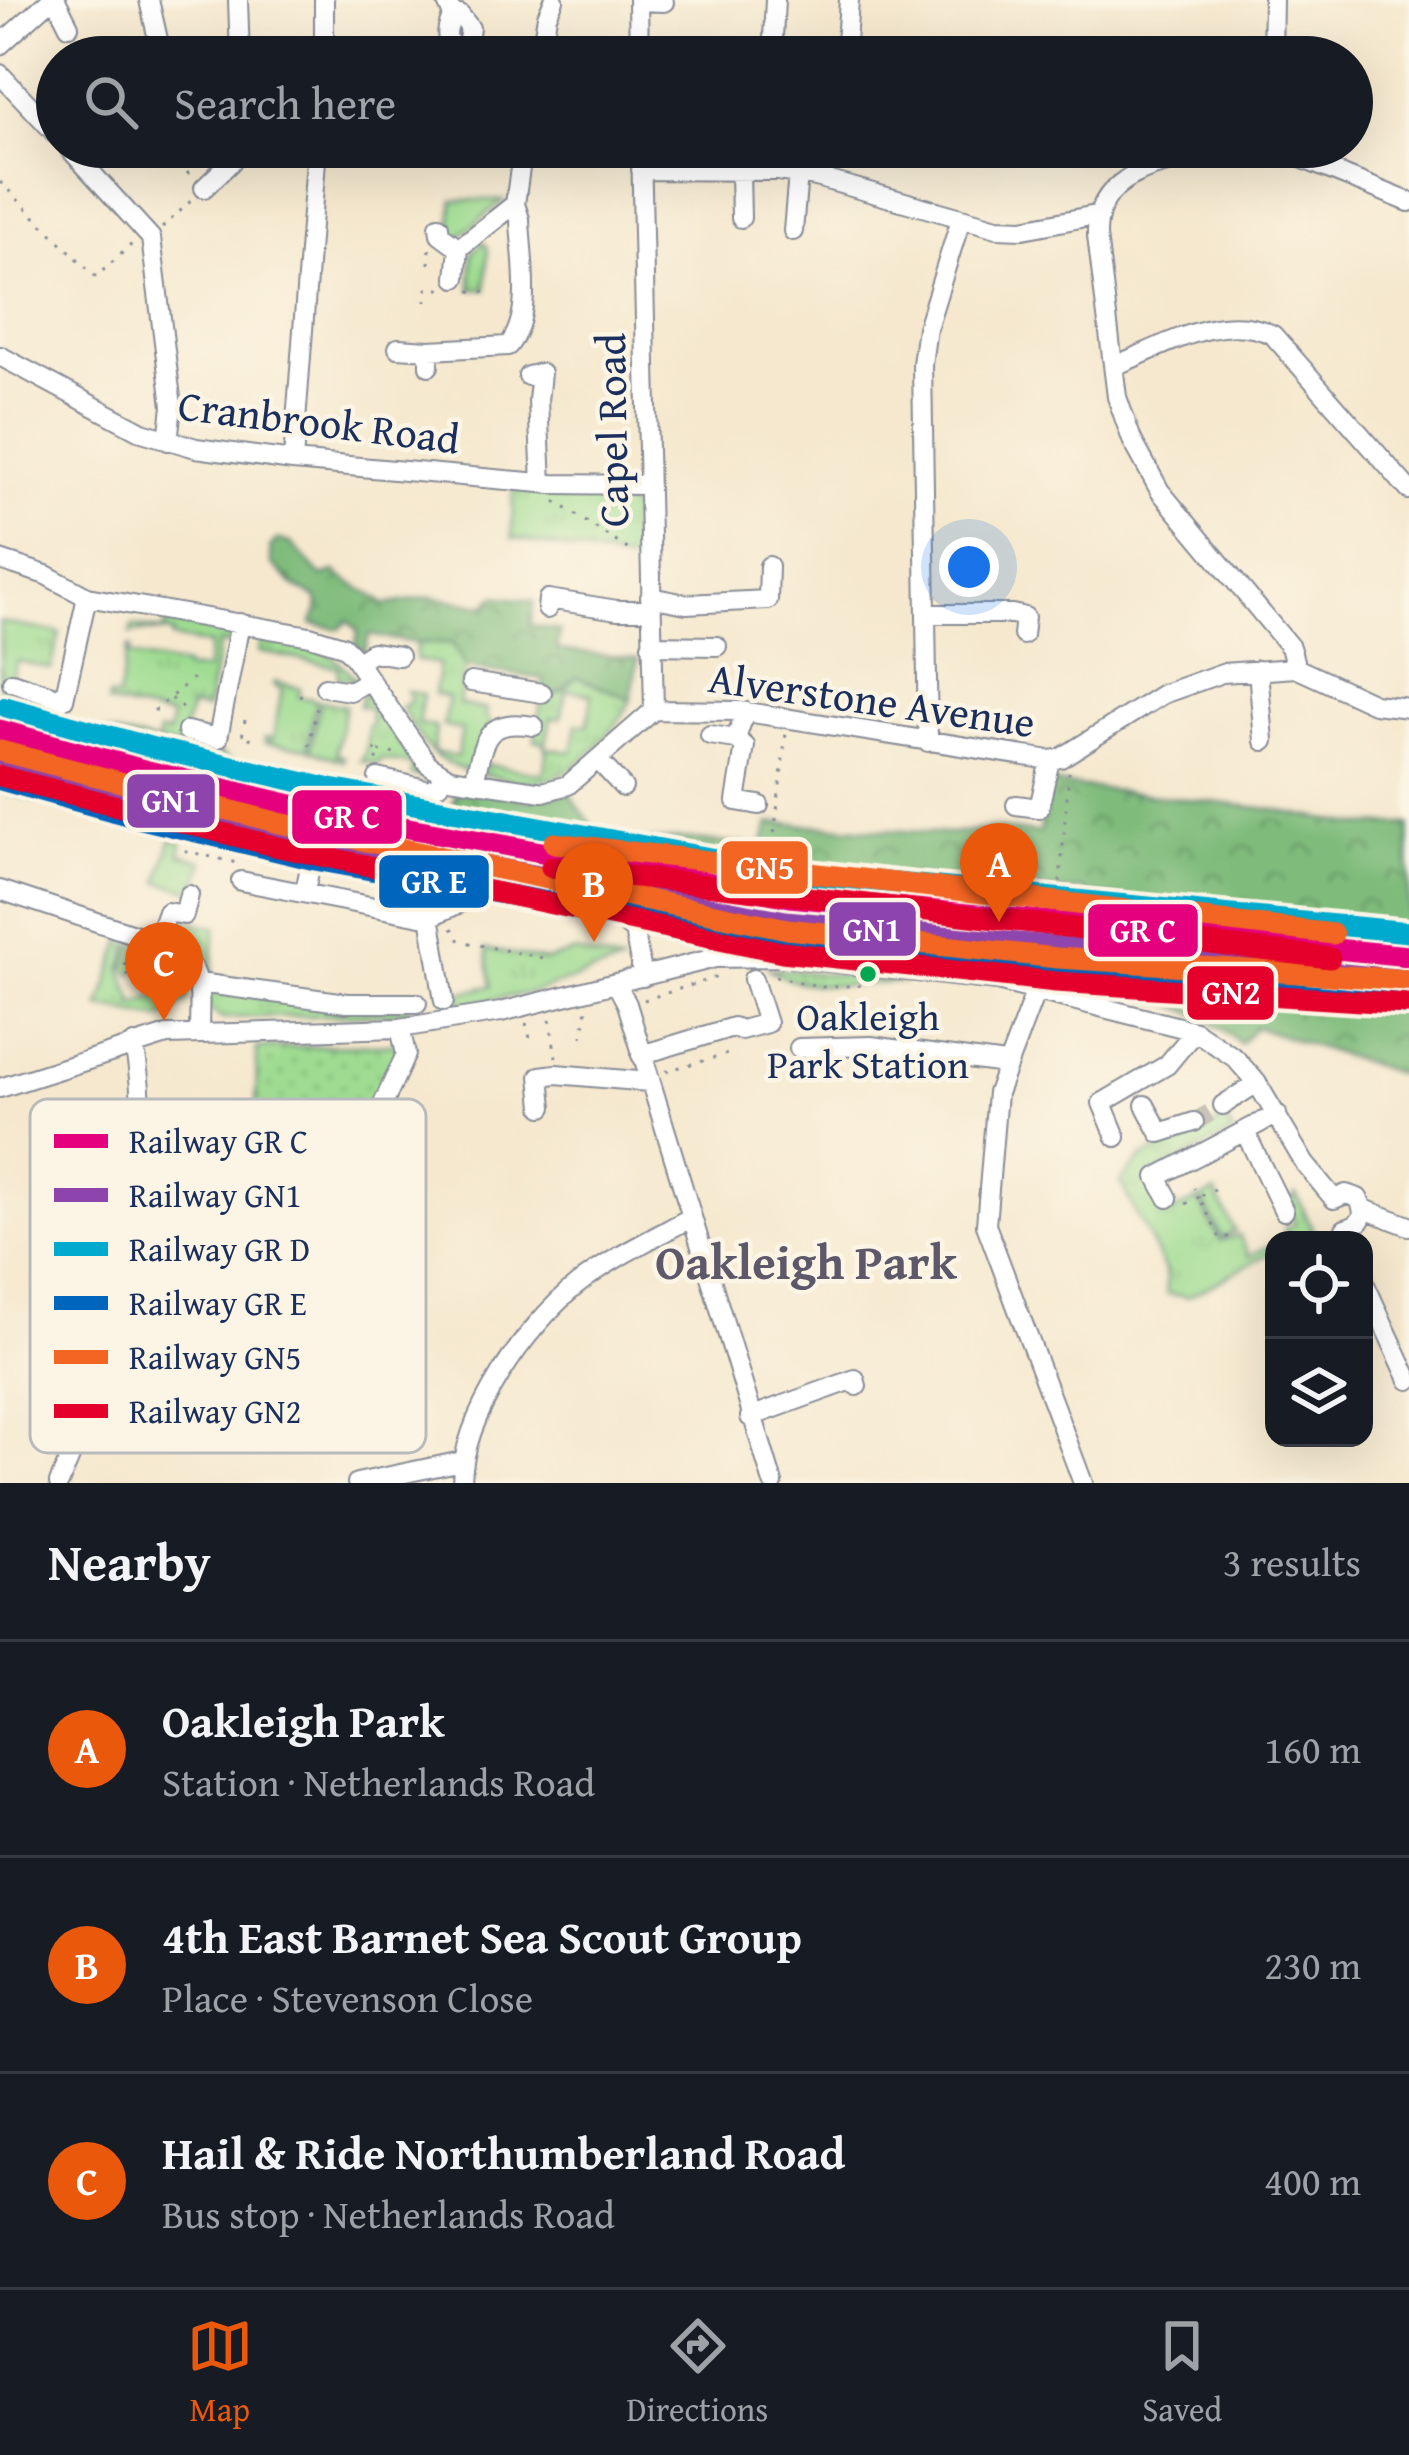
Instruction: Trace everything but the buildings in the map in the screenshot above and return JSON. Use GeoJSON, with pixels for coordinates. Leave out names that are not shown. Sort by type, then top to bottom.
{"type":"FeatureCollection","features":[{"type":"Feature","properties":{"kind":"street"},"geometry":{"type":"LineString","coordinates":[[0,44],[53,0],[69,26]]}},
{"type":"Feature","properties":{"kind":"street"},"geometry":{"type":"LineString","coordinates":[[149,0],[157,36]]}},
{"type":"Feature","properties":{"kind":"street"},"geometry":{"type":"LineString","coordinates":[[238,0],[239,36]]}},
{"type":"Feature","properties":{"kind":"street"},"geometry":{"type":"LineString","coordinates":[[324,0],[324,36]]}},
{"type":"Feature","properties":{"kind":"street"},"geometry":{"type":"LineString","coordinates":[[543,36],[554,0]]}},
{"type":"Feature","properties":{"kind":"street"},"geometry":{"type":"LineString","coordinates":[[773,36],[775,0]]}},
{"type":"Feature","properties":{"kind":"street"},"geometry":{"type":"LineString","coordinates":[[846,36],[849,0]]}},
{"type":"Feature","properties":{"kind":"street"},"geometry":{"type":"LineString","coordinates":[[1272,36],[1273,0]]}},
{"type":"Feature","properties":{"kind":"street"},"geometry":{"type":"LineString","coordinates":[[639,36],[638,1],[664,2]]}},
{"type":"Feature","properties":{"kind":"street"},"geometry":{"type":"LineString","coordinates":[[0,74],[36,113]]}},
{"type":"Feature","properties":{"kind":"street"},"geometry":{"type":"LineString","coordinates":[[87,168],[148,235],[172,406],[168,441]]}},
{"type":"Feature","properties":{"kind":"street"},"geometry":{"type":"LineString","coordinates":[[204,188],[225,168]]}},
{"type":"Feature","properties":{"kind":"street"},"geometry":{"type":"LineString","coordinates":[[293,460],[315,168]]}},
{"type":"Feature","properties":{"kind":"street"},"geometry":{"type":"LineString","coordinates":[[398,348],[429,358],[508,346],[518,334],[523,315],[520,218],[514,204],[520,168]]}},
{"type":"Feature","properties":{"kind":"street"},"geometry":{"type":"LineString","coordinates":[[1147,168],[1109,194],[1096,215],[1094,295],[1114,366],[1117,398],[1132,440],[1160,491],[1218,576],[1290,647],[1296,668]]}},
{"type":"Feature","properties":{"kind":"street"},"geometry":{"type":"LineString","coordinates":[[1325,168],[1409,202]]}},
{"type":"Feature","properties":{"kind":"street"},"geometry":{"type":"LineString","coordinates":[[641,170],[798,174],[997,228],[1023,229],[1096,215]]}},
{"type":"Feature","properties":{"kind":"street","name":"Capel Road"},"geometry":{"type":"LineString","coordinates":[[641,170],[653,710]]}},
{"type":"Feature","properties":{"kind":"street"},"geometry":{"type":"LineString","coordinates":[[740,171],[741,218]]}},
{"type":"Feature","properties":{"kind":"street"},"geometry":{"type":"LineString","coordinates":[[793,231],[798,174]]}},
{"type":"Feature","properties":{"kind":"street"},"geometry":{"type":"LineString","coordinates":[[458,286],[459,248],[514,204]]}},
{"type":"Feature","properties":{"kind":"street"},"geometry":{"type":"LineString","coordinates":[[928,742],[922,364],[935,301],[961,219]]}},
{"type":"Feature","properties":{"kind":"street"},"geometry":{"type":"LineString","coordinates":[[433,233],[459,248]]}},
{"type":"Feature","properties":{"kind":"street"},"geometry":{"type":"LineString","coordinates":[[935,301],[959,303]]}},
{"type":"Feature","properties":{"kind":"street"},"geometry":{"type":"LineString","coordinates":[[1114,366],[1221,325],[1252,325],[1273,335],[1409,490]]}},
{"type":"Feature","properties":{"kind":"street"},"geometry":{"type":"LineString","coordinates":[[490,349],[490,370]]}},
{"type":"Feature","properties":{"kind":"street","name":"Cranbrook Road"},"geometry":{"type":"LineString","coordinates":[[0,356],[142,432],[168,441],[293,460],[535,482],[648,485]]}},
{"type":"Feature","properties":{"kind":"street"},"geometry":{"type":"LineString","coordinates":[[528,376],[541,373],[535,482]]}},
{"type":"Feature","properties":{"kind":"street"},"geometry":{"type":"LineString","coordinates":[[0,560],[46,574],[86,597],[349,640],[357,662],[428,764],[474,782],[543,792],[568,784],[653,710]]}},
{"type":"Feature","properties":{"kind":"street"},"geometry":{"type":"LineString","coordinates":[[547,609],[548,599],[616,610],[650,604],[768,600],[769,566]]}},
{"type":"Feature","properties":{"kind":"street"},"geometry":{"type":"LineString","coordinates":[[12,682],[64,699],[86,597]]}},
{"type":"Feature","properties":{"kind":"street"},"geometry":{"type":"LineString","coordinates":[[926,614],[1012,614],[1025,617],[1024,635]]}},
{"type":"Feature","properties":{"kind":"street"},"geometry":{"type":"LineString","coordinates":[[188,731],[218,738],[240,622]]}},
{"type":"Feature","properties":{"kind":"street"},"geometry":{"type":"LineString","coordinates":[[651,645],[717,646]]}},
{"type":"Feature","properties":{"kind":"street"},"geometry":{"type":"LineString","coordinates":[[357,662],[372,652],[399,656]]}},
{"type":"Feature","properties":{"kind":"street","name":"Alverstone Avenue"},"geometry":{"type":"LineString","coordinates":[[653,710],[745,712],[1050,760],[1163,694],[1210,676],[1296,668],[1374,704],[1409,708]]}},
{"type":"Feature","properties":{"kind":"street"},"geometry":{"type":"LineString","coordinates":[[1258,670],[1264,741]]}},
{"type":"Feature","properties":{"kind":"street"},"geometry":{"type":"LineString","coordinates":[[325,686],[350,691],[369,680]]}},
{"type":"Feature","properties":{"kind":"street"},"geometry":{"type":"LineString","coordinates":[[471,682],[542,693]]}},
{"type":"Feature","properties":{"kind":"street"},"geometry":{"type":"LineString","coordinates":[[381,698],[399,684]]}},
{"type":"Feature","properties":{"kind":"street"},"geometry":{"type":"LineString","coordinates":[[499,726],[508,688]]}},
{"type":"Feature","properties":{"kind":"street"},"geometry":{"type":"LineString","coordinates":[[736,739],[745,712]]}},
{"type":"Feature","properties":{"kind":"street"},"geometry":{"type":"LineString","coordinates":[[474,782],[482,745],[499,726],[507,722],[534,726]]}},
{"type":"Feature","properties":{"kind":"street"},"geometry":{"type":"LineString","coordinates":[[710,735],[736,739],[745,746],[736,801],[759,805]]}},
{"type":"Feature","properties":{"kind":"street"},"geometry":{"type":"LineString","coordinates":[[598,760],[622,787]]}},
{"type":"Feature","properties":{"kind":"street"},"geometry":{"type":"LineString","coordinates":[[1016,805],[1039,808],[1050,760]]}},
{"type":"Feature","properties":{"kind":"street"},"geometry":{"type":"LineString","coordinates":[[377,772],[452,796]]}},
{"type":"Feature","properties":{"kind":"street"},"geometry":{"type":"LineString","coordinates":[[430,790],[444,774]]}},
{"type":"Feature","properties":{"kind":"street"},"geometry":{"type":"LineString","coordinates":[[304,891],[314,848]]}},
{"type":"Feature","properties":{"kind":"street"},"geometry":{"type":"LineString","coordinates":[[241,873],[304,891],[436,914],[487,890],[614,916],[634,931],[643,976]]}},
{"type":"Feature","properties":{"kind":"street"},"geometry":{"type":"LineString","coordinates":[[0,890],[184,954],[199,983],[199,1033]]}},
{"type":"Feature","properties":{"kind":"street"},"geometry":{"type":"LineString","coordinates":[[156,942],[167,912],[184,915],[189,895]]}},
{"type":"Feature","properties":{"kind":"street"},"geometry":{"type":"LineString","coordinates":[[436,914],[444,1001]]}},
{"type":"Feature","properties":{"kind":"street"},"geometry":{"type":"LineString","coordinates":[[0,1088],[166,1035],[400,1028],[501,1012],[715,958],[752,955],[1044,985],[1195,1031],[1235,1058],[1257,1083],[1314,1178],[1334,1199]]}},
{"type":"Feature","properties":{"kind":"street"},"geometry":{"type":"LineString","coordinates":[[640,1054],[733,1027],[741,1030],[767,1023],[761,974]]}},
{"type":"Feature","properties":{"kind":"street"},"geometry":{"type":"LineString","coordinates":[[199,983],[347,1003],[417,1003]]}},
{"type":"Feature","properties":{"kind":"street"},"geometry":{"type":"LineString","coordinates":[[616,983],[627,1004],[773,1483]]}},
{"type":"Feature","properties":{"kind":"street"},"geometry":{"type":"LineString","coordinates":[[1044,985],[1005,1064],[991,1133],[986,1225],[1082,1483]]}},
{"type":"Feature","properties":{"kind":"street"},"geometry":{"type":"LineString","coordinates":[[385,1099],[406,1054],[400,1028]]}},
{"type":"Feature","properties":{"kind":"street"},"geometry":{"type":"LineString","coordinates":[[1116,1137],[1102,1103],[1123,1095],[1167,1065],[1195,1031]]}},
{"type":"Feature","properties":{"kind":"street"},"geometry":{"type":"LineString","coordinates":[[134,1044],[139,1099]]}},
{"type":"Feature","properties":{"kind":"street"},"geometry":{"type":"LineString","coordinates":[[799,1048],[871,1046],[1005,1064]]}},
{"type":"Feature","properties":{"kind":"street"},"geometry":{"type":"LineString","coordinates":[[543,1107],[541,1076],[648,1079]]}},
{"type":"Feature","properties":{"kind":"street"},"geometry":{"type":"LineString","coordinates":[[1223,1106],[1257,1083]]}},
{"type":"Feature","properties":{"kind":"street"},"geometry":{"type":"LineString","coordinates":[[1145,1105],[1160,1133],[1194,1122]]}},
{"type":"Feature","properties":{"kind":"street"},"geometry":{"type":"LineString","coordinates":[[1168,1198],[1157,1178],[1277,1114]]}},
{"type":"Feature","properties":{"kind":"street"},"geometry":{"type":"LineString","coordinates":[[1245,1132],[1281,1206],[1314,1178]]}},
{"type":"Feature","properties":{"kind":"street"},"geometry":{"type":"LineString","coordinates":[[1262,1167],[1297,1149]]}},
{"type":"Feature","properties":{"kind":"street"},"geometry":{"type":"LineString","coordinates":[[1334,1199],[1346,1194],[1358,1198],[1364,1209],[1362,1219],[1350,1231]]}},
{"type":"Feature","properties":{"kind":"street"},"geometry":{"type":"LineString","coordinates":[[1334,1199],[1330,1217],[1343,1231]]}},
{"type":"Feature","properties":{"kind":"street"},"geometry":{"type":"LineString","coordinates":[[1364,1209],[1409,1226]]}},
{"type":"Feature","properties":{"kind":"street"},"geometry":{"type":"LineString","coordinates":[[462,1483],[462,1461],[477,1420],[541,1320],[576,1286],[612,1261],[690,1218]]}},
{"type":"Feature","properties":{"kind":"street"},"geometry":{"type":"LineString","coordinates":[[1373,1302],[1409,1380]]}},
{"type":"Feature","properties":{"kind":"street"},"geometry":{"type":"LineString","coordinates":[[750,1417],[854,1379],[857,1386]]}},
{"type":"Feature","properties":{"kind":"street"},"geometry":{"type":"LineString","coordinates":[[59,1483],[70,1453]]}},
{"type":"Feature","properties":{"kind":"street"},"geometry":{"type":"LineString","coordinates":[[357,1483],[462,1461]]}},
{"type":"Feature","properties":{"kind":"path"},"geometry":{"type":"LineString","coordinates":[[0,182],[96,277],[204,188],[183,168]]}},
{"type":"Feature","properties":{"kind":"path"},"geometry":{"type":"LineString","coordinates":[[429,264],[433,233]]}},
{"type":"Feature","properties":{"kind":"path"},"geometry":{"type":"LineString","coordinates":[[426,302],[427,289],[458,286],[485,292]]}},
{"type":"Feature","properties":{"kind":"path"},"geometry":{"type":"LineString","coordinates":[[535,482],[650,561]]}},
{"type":"Feature","properties":{"kind":"path"},"geometry":{"type":"LineString","coordinates":[[154,711],[193,678]]}},
{"type":"Feature","properties":{"kind":"path"},"geometry":{"type":"LineString","coordinates":[[299,695],[318,698],[309,746]]}},
{"type":"Feature","properties":{"kind":"path"},"geometry":{"type":"LineString","coordinates":[[169,697],[183,709]]}},
{"type":"Feature","properties":{"kind":"path"},"geometry":{"type":"LineString","coordinates":[[788,719],[761,974],[822,987],[870,985]]}},
{"type":"Feature","properties":{"kind":"path"},"geometry":{"type":"LineString","coordinates":[[245,720],[242,737],[254,740]]}},
{"type":"Feature","properties":{"kind":"path"},"geometry":{"type":"LineString","coordinates":[[374,750],[380,751],[377,772]]}},
{"type":"Feature","properties":{"kind":"path"},"geometry":{"type":"LineString","coordinates":[[1044,985],[1054,943],[1070,752]]}},
{"type":"Feature","properties":{"kind":"path"},"geometry":{"type":"LineString","coordinates":[[184,841],[182,850],[241,873]]}},
{"type":"Feature","properties":{"kind":"path"},"geometry":{"type":"LineString","coordinates":[[1039,908],[1057,909]]}},
{"type":"Feature","properties":{"kind":"path"},"geometry":{"type":"LineString","coordinates":[[436,914],[460,941],[543,958]]}},
{"type":"Feature","properties":{"kind":"path"},"geometry":{"type":"LineString","coordinates":[[129,976],[124,969],[135,934]]}},
{"type":"Feature","properties":{"kind":"path"},"geometry":{"type":"LineString","coordinates":[[1035,941],[1054,943]]}},
{"type":"Feature","properties":{"kind":"path"},"geometry":{"type":"LineString","coordinates":[[642,1010],[640,1001],[733,973]]}},
{"type":"Feature","properties":{"kind":"path"},"geometry":{"type":"LineString","coordinates":[[582,1037],[587,1008]]}},
{"type":"Feature","properties":{"kind":"path"},"geometry":{"type":"LineString","coordinates":[[549,1014],[556,1059]]}},
{"type":"Feature","properties":{"kind":"path"},"geometry":{"type":"LineString","coordinates":[[526,1021],[530,1038]]}},
{"type":"Feature","properties":{"kind":"path"},"geometry":{"type":"LineString","coordinates":[[648,1079],[735,1052]]}},
{"type":"Feature","properties":{"kind":"path"},"geometry":{"type":"LineString","coordinates":[[1194,1188],[1222,1240],[1237,1233]]}},
{"type":"Feature","properties":{"kind":"path"},"geometry":{"type":"LineString","coordinates":[[1199,1197],[1215,1189]]}},
{"type":"Feature","properties":{"kind":"green space"},"geometry":{"type":"Polygon","coordinates":[[[453,200],[504,200],[455,240],[451,236],[453,200]]]}},
{"type":"Feature","properties":{"kind":"green space"},"geometry":{"type":"Polygon","coordinates":[[[483,242],[488,248],[486,290],[471,289],[472,253],[483,242]]]}},
{"type":"Feature","properties":{"kind":"green space"},"geometry":{"type":"Polygon","coordinates":[[[513,490],[615,496],[634,511],[633,562],[512,538],[513,490]]]}},
{"type":"Feature","properties":{"kind":"green space"},"geometry":{"type":"Polygon","coordinates":[[[277,540],[291,543],[322,576],[335,572],[385,605],[431,597],[485,606],[495,596],[534,601],[530,625],[560,631],[557,650],[638,659],[631,699],[576,677],[541,701],[544,679],[465,667],[452,643],[369,635],[364,655],[356,645],[358,631],[348,620],[340,629],[312,624],[317,598],[293,585],[272,564],[270,548],[277,540]]]}},
{"type":"Feature","properties":{"kind":"green space"},"geometry":{"type":"Polygon","coordinates":[[[0,622],[60,633],[51,669],[17,661],[1,709],[0,622]]]}},
{"type":"Feature","properties":{"kind":"green space"},"geometry":{"type":"Polygon","coordinates":[[[166,622],[233,633],[230,645],[219,643],[207,709],[191,707],[178,747],[157,743],[159,732],[169,733],[171,717],[108,703],[109,697],[118,698],[128,647],[130,656],[185,666],[185,670],[206,670],[210,645],[172,638],[172,633],[131,634],[132,626],[164,631],[166,622]]]}},
{"type":"Feature","properties":{"kind":"green space"},"geometry":{"type":"Polygon","coordinates":[[[261,639],[325,653],[356,681],[338,678],[339,667],[259,652],[261,639]]]}},
{"type":"Feature","properties":{"kind":"green space"},"geometry":{"type":"Polygon","coordinates":[[[416,643],[452,643],[465,667],[459,704],[486,710],[492,724],[473,772],[437,757],[422,741],[401,707],[411,700],[406,691],[423,695],[418,724],[436,727],[433,752],[457,757],[462,730],[443,726],[448,698],[434,694],[439,664],[416,660],[416,643]]]}},
{"type":"Feature","properties":{"kind":"green space"},"geometry":{"type":"Polygon","coordinates":[[[576,676],[631,699],[606,737],[553,778],[526,782],[482,774],[485,764],[543,774],[548,748],[572,752],[577,724],[588,725],[592,694],[567,690],[561,718],[551,718],[545,748],[535,740],[541,701],[563,690],[576,676]]]}},
{"type":"Feature","properties":{"kind":"green space"},"geometry":{"type":"Polygon","coordinates":[[[275,682],[300,688],[299,697],[316,700],[307,748],[265,743],[265,738],[273,739],[282,689],[275,682]]]}},
{"type":"Feature","properties":{"kind":"green space"},"geometry":{"type":"Polygon","coordinates":[[[363,691],[430,780],[412,775],[412,765],[361,761],[371,725],[370,708],[359,706],[363,691]]]}},
{"type":"Feature","properties":{"kind":"green space"},"geometry":{"type":"Polygon","coordinates":[[[320,701],[345,706],[336,754],[343,761],[310,750],[320,701]]]}},
{"type":"Feature","properties":{"kind":"green space"},"geometry":{"type":"Polygon","coordinates":[[[2,704],[68,725],[178,747],[179,753],[214,761],[218,752],[234,763],[451,810],[456,792],[469,788],[528,800],[569,793],[601,844],[299,792],[8,716],[2,714],[2,704]]]}},
{"type":"Feature","properties":{"kind":"green space"},"geometry":{"type":"Polygon","coordinates":[[[0,759],[169,805],[164,818],[67,808],[0,791],[0,759]]]}},
{"type":"Feature","properties":{"kind":"green space"},"geometry":{"type":"Polygon","coordinates":[[[1049,783],[1270,809],[1356,825],[1409,824],[1409,934],[1249,920],[1175,901],[1163,904],[1089,894],[1083,889],[1071,892],[608,844],[681,839],[763,846],[769,824],[778,823],[948,834],[995,829],[1040,833],[1049,783]]]}},
{"type":"Feature","properties":{"kind":"green space"},"geometry":{"type":"Polygon","coordinates":[[[171,839],[182,842],[180,854],[204,861],[196,892],[159,882],[171,839]]]}},
{"type":"Feature","properties":{"kind":"green space"},"geometry":{"type":"Polygon","coordinates":[[[429,872],[494,885],[469,890],[462,881],[437,897],[443,907],[437,909],[432,903],[415,900],[417,893],[434,896],[437,881],[428,878],[429,872]]]}},
{"type":"Feature","properties":{"kind":"green space"},"geometry":{"type":"Polygon","coordinates":[[[179,919],[216,927],[212,975],[189,948],[163,936],[179,919]]]}},
{"type":"Feature","properties":{"kind":"green space"},"geometry":{"type":"Polygon","coordinates":[[[122,941],[130,944],[122,970],[135,1005],[169,991],[165,979],[170,975],[160,959],[131,974],[125,968],[133,944],[157,951],[180,966],[188,1000],[160,1019],[100,1007],[122,941]]]}},
{"type":"Feature","properties":{"kind":"green space"},"geometry":{"type":"Polygon","coordinates":[[[486,949],[545,961],[576,952],[621,964],[531,993],[461,1004],[459,993],[492,986],[486,949]]]}},
{"type":"Feature","properties":{"kind":"green space"},"geometry":{"type":"Polygon","coordinates":[[[968,961],[1123,975],[1409,988],[1409,1077],[1255,1027],[1240,1044],[1216,1025],[1150,998],[1072,981],[967,967],[968,961]]]}},
{"type":"Feature","properties":{"kind":"green space"},"geometry":{"type":"Polygon","coordinates":[[[768,968],[905,982],[816,985],[782,977],[768,968]]]}},
{"type":"Feature","properties":{"kind":"green space"},"geometry":{"type":"Polygon","coordinates":[[[211,992],[407,1008],[414,1013],[222,1018],[208,1008],[211,992]]]}},
{"type":"Feature","properties":{"kind":"green space"},"geometry":{"type":"Polygon","coordinates":[[[399,1044],[400,1055],[388,1099],[256,1099],[257,1048],[399,1044]]]}},
{"type":"Feature","properties":{"kind":"green space"},"geometry":{"type":"Polygon","coordinates":[[[1226,1120],[1233,1133],[1151,1175],[1173,1211],[1198,1200],[1220,1241],[1239,1235],[1249,1256],[1265,1248],[1265,1256],[1188,1297],[1167,1294],[1165,1270],[1120,1182],[1143,1157],[1226,1120]]]}},
{"type":"Feature","properties":{"kind":"green space"},"geometry":{"type":"Polygon","coordinates":[[[1215,1192],[1235,1231],[1222,1238],[1202,1199],[1215,1192]]]}},
{"type":"Feature","properties":{"kind":"green space"},"geometry":{"type":"Polygon","coordinates":[[[1296,1194],[1313,1230],[1285,1231],[1295,1223],[1286,1205],[1296,1194]]]}},
{"type":"Feature","properties":{"kind":"tunnel"},"geometry":{"type":"LineString","coordinates":[[1194,1122],[1223,1105]]}},
{"type":"Feature","properties":{"kind":"transit line"},"geometry":{"type":"LineString","coordinates":[[6,707],[331,789],[793,873],[1409,932]]}},
{"type":"Feature","properties":{"kind":"transit line"},"geometry":{"type":"LineString","coordinates":[[0,730],[326,813],[790,897],[1409,956]]}},
{"type":"Feature","properties":{"kind":"transit line"},"geometry":{"type":"LineString","coordinates":[[0,780],[315,860],[781,944],[1404,1004]]}},
{"type":"Feature","properties":{"kind":"rail line","name":"GN5"},"geometry":{"type":"LineString","coordinates":[[0,751],[279,823],[787,929],[1057,958],[1409,980]]}},
{"type":"Feature","properties":{"kind":"rail line","name":"GN1"},"geometry":{"type":"LineString","coordinates":[[0,755],[320,836],[786,921],[1407,980]]}},
{"type":"Feature","properties":{"kind":"rail line","name":"GN2"},"geometry":{"type":"LineString","coordinates":[[0,776],[274,846],[782,952],[1056,982],[1408,1004]]}},
{"type":"Feature","properties":{"kind":"rail line","name":"GN5"},"geometry":{"type":"LineString","coordinates":[[554,843],[1333,934]]}},
{"type":"Feature","properties":{"kind":"rail line","name":"GN2"},"geometry":{"type":"LineString","coordinates":[[551,867],[1330,958]]}},
{"type":"Feature","properties":{"kind":"place","name":"Oakleigh Park"},"geometry":{"type":"Point","coordinates":[999,922]}},
{"type":"Feature","properties":{"kind":"place","name":"4th East Barnet Sea Scout Group"},"geometry":{"type":"Point","coordinates":[594,942]}},
{"type":"Feature","properties":{"kind":"place","name":"Oakleigh Park Station"},"geometry":{"type":"Point","coordinates":[868,974]}},
{"type":"Feature","properties":{"kind":"place","name":"Hail & Ride Northumberland Road"},"geometry":{"type":"Point","coordinates":[164,1021]}},
{"type":"Feature","properties":{"kind":"district","name":"Oakleigh Park"},"geometry":{"type":"Point","coordinates":[806,1261]}}]}
